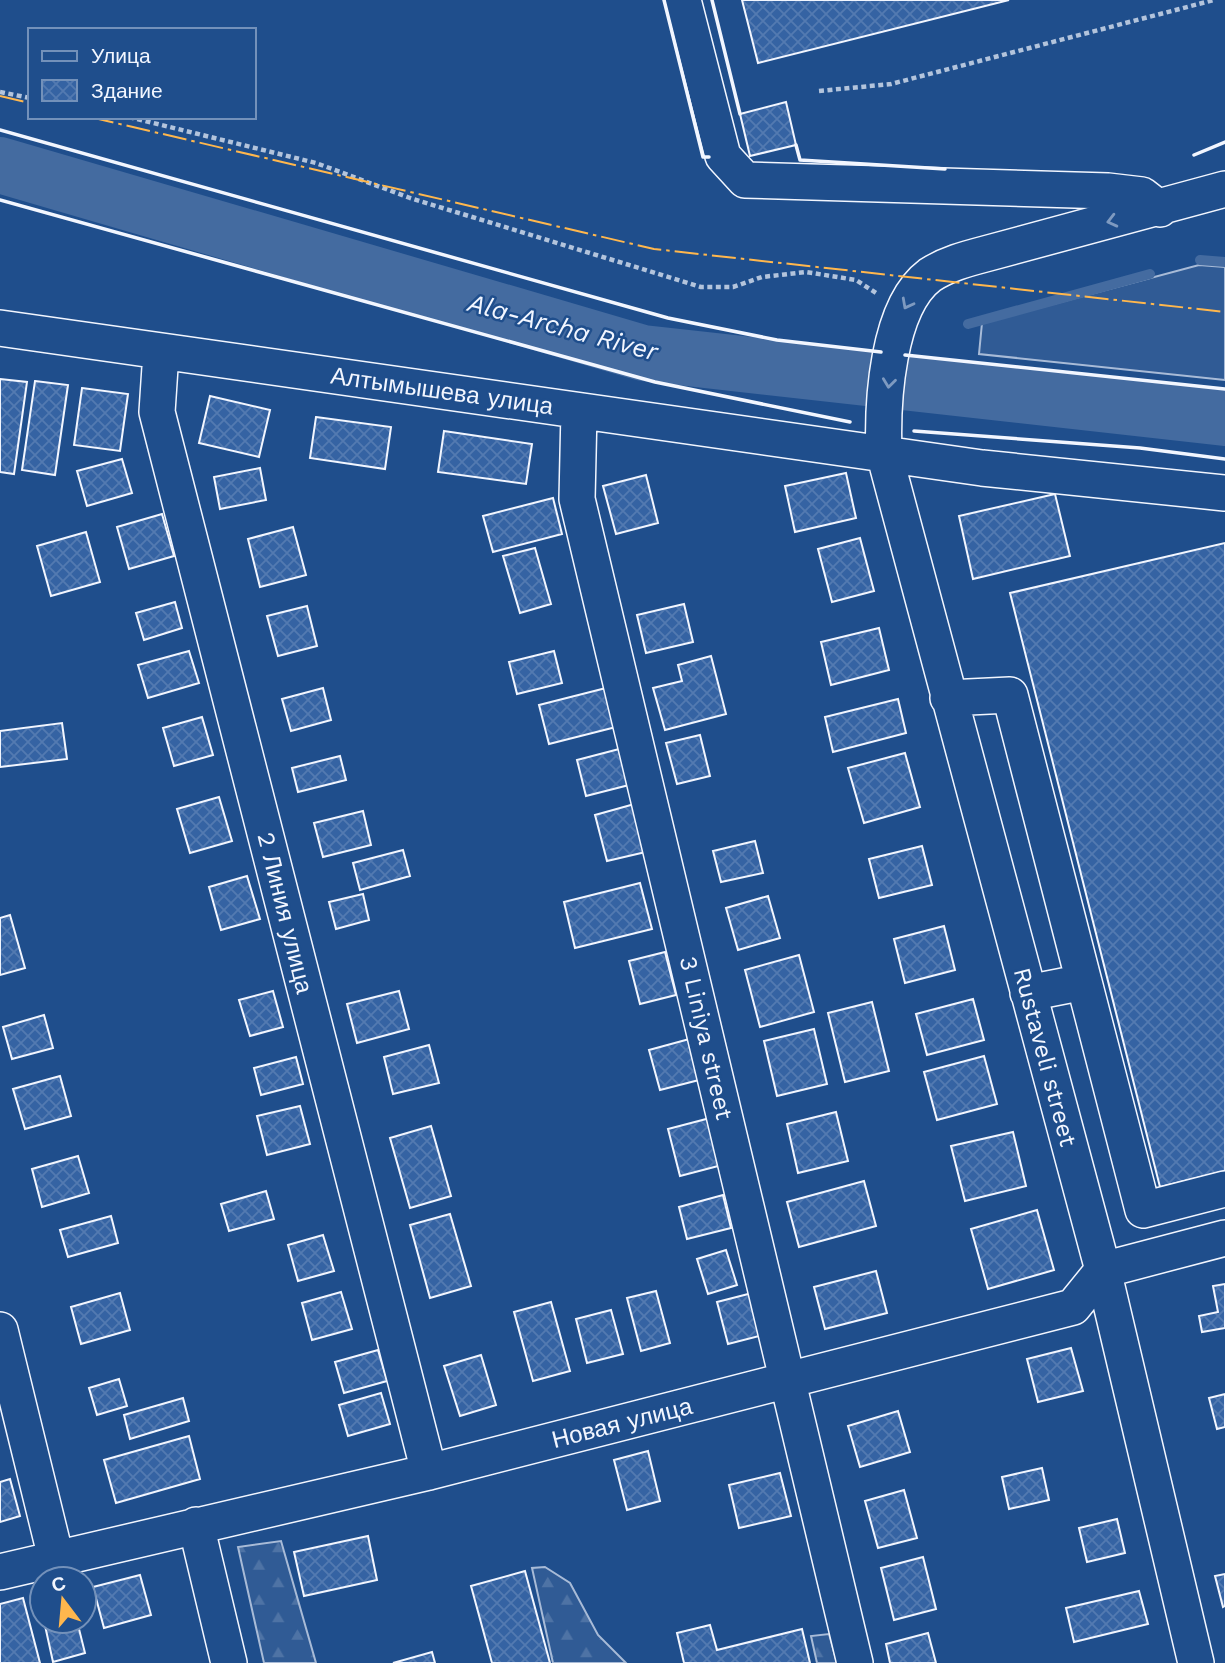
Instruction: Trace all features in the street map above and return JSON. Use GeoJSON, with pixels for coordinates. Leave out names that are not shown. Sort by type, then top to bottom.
{"type":"FeatureCollection","features":[{"type":"Feature","properties":{"kind":"street"},"geometry":{"type":"LineString","coordinates":[[683,0],[723,156],[745,180],[1108,191],[1142,195],[1160,209]]}},
{"type":"Feature","properties":{"kind":"street"},"geometry":{"type":"LineString","coordinates":[[884,440],[898,326],[914,292],[929,276],[947,265],[1160,209],[1225,189]]}},
{"type":"Feature","properties":{"kind":"street","name":"Алтымышева улица"},"geometry":{"type":"LineString","coordinates":[[0,328],[579,411],[884,440],[982,468],[1225,493]]}},
{"type":"Feature","properties":{"kind":"street","name":"2 Линия улица"},"geometry":{"type":"LineString","coordinates":[[161,352],[157,412],[429,1472]]}},
{"type":"Feature","properties":{"kind":"street","name":"3 Liniya street"},"geometry":{"type":"LineString","coordinates":[[579,411],[577,499],[855,1663]]}},
{"type":"Feature","properties":{"kind":"street","name":"Rustaveli street"},"geometry":{"type":"LineString","coordinates":[[884,440],[948,698],[1103,1270],[1196,1663]]}},
{"type":"Feature","properties":{"kind":"street"},"geometry":{"type":"LineString","coordinates":[[948,698],[1010,695],[1143,1210],[1225,1189]]}},
{"type":"Feature","properties":{"kind":"street"},"geometry":{"type":"LineString","coordinates":[[1028,993],[1083,982]]}},
{"type":"Feature","properties":{"kind":"street"},"geometry":{"type":"LineString","coordinates":[[1103,1270],[1225,1238]]}},
{"type":"Feature","properties":{"kind":"street","name":"Новая улица"},"geometry":{"type":"LineString","coordinates":[[0,1572],[429,1472],[1073,1307],[1103,1270]]}},
{"type":"Feature","properties":{"kind":"street"},"geometry":{"type":"LineString","coordinates":[[0,1330],[56,1558]]}},
{"type":"Feature","properties":{"kind":"street"},"geometry":{"type":"LineString","coordinates":[[196,1525],[229,1663]]}},
{"type":"Feature","properties":{"kind":"path"},"geometry":{"type":"LineString","coordinates":[[819,91],[891,84],[1214,0]]}},
{"type":"Feature","properties":{"kind":"path"},"geometry":{"type":"LineString","coordinates":[[0,92],[28,98]]}},
{"type":"Feature","properties":{"kind":"path"},"geometry":{"type":"LineString","coordinates":[[137,119],[316,163],[410,198],[701,286],[733,287],[762,277],[806,272],[856,280],[898,326]]}},
{"type":"Feature","properties":{"kind":"green space"},"geometry":{"type":"Polygon","coordinates":[[[281,1541],[316,1663],[264,1663],[238,1547],[281,1541]]]}},
{"type":"Feature","properties":{"kind":"green space"},"geometry":{"type":"Polygon","coordinates":[[[545,1567],[570,1583],[598,1635],[626,1663],[553,1663],[532,1568],[545,1567]]]}},
{"type":"Feature","properties":{"kind":"green space"},"geometry":{"type":"Polygon","coordinates":[[[829,1634],[837,1663],[817,1663],[811,1636],[829,1634]]]}},
{"type":"Feature","properties":{"kind":"shaded area"},"geometry":{"type":"Polygon","coordinates":[[[1199,265],[1225,267],[1225,380],[979,354],[982,323],[1199,265]]]}},
{"type":"Feature","properties":{"kind":"building"},"geometry":{"type":"Polygon","coordinates":[[[742,0],[1009,0],[758,63],[742,0]]]}},
{"type":"Feature","properties":{"kind":"building"},"geometry":{"type":"Polygon","coordinates":[[[786,102],[796,145],[750,156],[740,114],[786,102]]]}},
{"type":"Feature","properties":{"kind":"building"},"geometry":{"type":"Polygon","coordinates":[[[0,379],[27,382],[14,474],[0,472],[0,379]]]}},
{"type":"Feature","properties":{"kind":"building"},"geometry":{"type":"Polygon","coordinates":[[[35,381],[68,385],[55,475],[22,470],[35,381]]]}},
{"type":"Feature","properties":{"kind":"building"},"geometry":{"type":"Polygon","coordinates":[[[82,388],[128,394],[120,451],[74,445],[82,388]]]}},
{"type":"Feature","properties":{"kind":"building"},"geometry":{"type":"Polygon","coordinates":[[[210,396],[270,410],[259,457],[199,443],[210,396]]]}},
{"type":"Feature","properties":{"kind":"building"},"geometry":{"type":"Polygon","coordinates":[[[316,417],[391,427],[385,469],[310,458],[316,417]]]}},
{"type":"Feature","properties":{"kind":"building"},"geometry":{"type":"Polygon","coordinates":[[[444,431],[532,444],[526,484],[438,472],[444,431]]]}},
{"type":"Feature","properties":{"kind":"building"},"geometry":{"type":"Polygon","coordinates":[[[122,459],[132,493],[87,506],[77,471],[122,459]]]}},
{"type":"Feature","properties":{"kind":"building"},"geometry":{"type":"Polygon","coordinates":[[[260,468],[266,500],[220,509],[214,477],[260,468]]]}},
{"type":"Feature","properties":{"kind":"building"},"geometry":{"type":"Polygon","coordinates":[[[846,473],[856,518],[795,532],[785,486],[846,473]]]}},
{"type":"Feature","properties":{"kind":"building"},"geometry":{"type":"Polygon","coordinates":[[[646,475],[658,523],[616,534],[603,486],[646,475]]]}},
{"type":"Feature","properties":{"kind":"building"},"geometry":{"type":"Polygon","coordinates":[[[1055,494],[1070,556],[973,579],[959,516],[1055,494]]]}},
{"type":"Feature","properties":{"kind":"building"},"geometry":{"type":"Polygon","coordinates":[[[553,498],[562,534],[493,552],[483,516],[553,498]]]}},
{"type":"Feature","properties":{"kind":"building"},"geometry":{"type":"Polygon","coordinates":[[[162,514],[174,556],[129,569],[117,527],[162,514]]]}},
{"type":"Feature","properties":{"kind":"building"},"geometry":{"type":"Polygon","coordinates":[[[293,527],[306,575],[260,587],[248,539],[293,527]]]}},
{"type":"Feature","properties":{"kind":"building"},"geometry":{"type":"Polygon","coordinates":[[[86,532],[100,582],[51,596],[37,546],[86,532]]]}},
{"type":"Feature","properties":{"kind":"building"},"geometry":{"type":"Polygon","coordinates":[[[860,538],[874,591],[832,602],[818,549],[860,538]]]}},
{"type":"Feature","properties":{"kind":"building"},"geometry":{"type":"Polygon","coordinates":[[[1225,543],[1225,1171],[1160,1187],[1010,593],[1225,543]]]}},
{"type":"Feature","properties":{"kind":"building"},"geometry":{"type":"Polygon","coordinates":[[[535,548],[551,604],[520,613],[503,556],[535,548]]]}},
{"type":"Feature","properties":{"kind":"building"},"geometry":{"type":"Polygon","coordinates":[[[175,602],[182,628],[144,640],[136,613],[175,602]]]}},
{"type":"Feature","properties":{"kind":"building"},"geometry":{"type":"Polygon","coordinates":[[[684,604],[693,642],[646,653],[637,615],[684,604]]]}},
{"type":"Feature","properties":{"kind":"building"},"geometry":{"type":"Polygon","coordinates":[[[307,606],[317,646],[278,656],[267,616],[307,606]]]}},
{"type":"Feature","properties":{"kind":"building"},"geometry":{"type":"Polygon","coordinates":[[[879,628],[889,670],[831,685],[821,642],[879,628]]]}},
{"type":"Feature","properties":{"kind":"building"},"geometry":{"type":"Polygon","coordinates":[[[189,651],[199,683],[148,698],[138,665],[189,651]]]}},
{"type":"Feature","properties":{"kind":"building"},"geometry":{"type":"Polygon","coordinates":[[[554,651],[562,683],[517,694],[509,662],[554,651]]]}},
{"type":"Feature","properties":{"kind":"building"},"geometry":{"type":"Polygon","coordinates":[[[711,656],[726,714],[665,730],[653,688],[682,681],[678,665],[711,656]]]}},
{"type":"Feature","properties":{"kind":"building"},"geometry":{"type":"Polygon","coordinates":[[[323,688],[331,720],[291,731],[282,699],[323,688]]]}},
{"type":"Feature","properties":{"kind":"building"},"geometry":{"type":"Polygon","coordinates":[[[606,688],[616,727],[549,744],[539,705],[606,688]]]}},
{"type":"Feature","properties":{"kind":"building"},"geometry":{"type":"Polygon","coordinates":[[[898,699],[906,733],[833,752],[825,717],[898,699]]]}},
{"type":"Feature","properties":{"kind":"building"},"geometry":{"type":"Polygon","coordinates":[[[202,717],[213,755],[174,766],[163,728],[202,717]]]}},
{"type":"Feature","properties":{"kind":"building"},"geometry":{"type":"Polygon","coordinates":[[[62,723],[67,759],[0,767],[0,731],[62,723]]]}},
{"type":"Feature","properties":{"kind":"building"},"geometry":{"type":"Polygon","coordinates":[[[700,735],[710,776],[677,784],[666,743],[700,735]]]}},
{"type":"Feature","properties":{"kind":"building"},"geometry":{"type":"Polygon","coordinates":[[[623,748],[633,784],[586,796],[577,760],[623,748]]]}},
{"type":"Feature","properties":{"kind":"building"},"geometry":{"type":"Polygon","coordinates":[[[905,753],[920,807],[864,823],[848,768],[905,753]]]}},
{"type":"Feature","properties":{"kind":"building"},"geometry":{"type":"Polygon","coordinates":[[[340,756],[346,780],[298,792],[292,768],[340,756]]]}},
{"type":"Feature","properties":{"kind":"building"},"geometry":{"type":"Polygon","coordinates":[[[219,797],[232,841],[190,853],[177,809],[219,797]]]}},
{"type":"Feature","properties":{"kind":"building"},"geometry":{"type":"Polygon","coordinates":[[[638,803],[650,851],[607,861],[595,815],[638,803]]]}},
{"type":"Feature","properties":{"kind":"building"},"geometry":{"type":"Polygon","coordinates":[[[363,811],[371,845],[323,857],[314,823],[363,811]]]}},
{"type":"Feature","properties":{"kind":"building"},"geometry":{"type":"Polygon","coordinates":[[[755,841],[763,873],[721,882],[713,851],[755,841]]]}},
{"type":"Feature","properties":{"kind":"building"},"geometry":{"type":"Polygon","coordinates":[[[922,846],[932,885],[879,898],[869,859],[922,846]]]}},
{"type":"Feature","properties":{"kind":"building"},"geometry":{"type":"Polygon","coordinates":[[[403,850],[410,876],[360,890],[353,863],[403,850]]]}},
{"type":"Feature","properties":{"kind":"building"},"geometry":{"type":"Polygon","coordinates":[[[247,876],[260,919],[221,930],[209,887],[247,876]]]}},
{"type":"Feature","properties":{"kind":"building"},"geometry":{"type":"Polygon","coordinates":[[[640,883],[652,929],[575,948],[564,902],[640,883]]]}},
{"type":"Feature","properties":{"kind":"building"},"geometry":{"type":"Polygon","coordinates":[[[363,894],[369,920],[336,929],[329,902],[363,894]]]}},
{"type":"Feature","properties":{"kind":"building"},"geometry":{"type":"Polygon","coordinates":[[[768,896],[780,938],[738,950],[726,908],[768,896]]]}},
{"type":"Feature","properties":{"kind":"building"},"geometry":{"type":"Polygon","coordinates":[[[10,915],[25,968],[0,975],[0,918],[10,915]]]}},
{"type":"Feature","properties":{"kind":"building"},"geometry":{"type":"Polygon","coordinates":[[[944,926],[955,970],[905,983],[894,939],[944,926]]]}},
{"type":"Feature","properties":{"kind":"building"},"geometry":{"type":"Polygon","coordinates":[[[665,952],[676,995],[640,1004],[629,961],[665,952]]]}},
{"type":"Feature","properties":{"kind":"building"},"geometry":{"type":"Polygon","coordinates":[[[799,955],[814,1012],[760,1027],[745,970],[799,955]]]}},
{"type":"Feature","properties":{"kind":"building"},"geometry":{"type":"Polygon","coordinates":[[[273,991],[283,1027],[250,1036],[239,1000],[273,991]]]}},
{"type":"Feature","properties":{"kind":"building"},"geometry":{"type":"Polygon","coordinates":[[[399,991],[409,1029],[357,1043],[347,1004],[399,991]]]}},
{"type":"Feature","properties":{"kind":"building"},"geometry":{"type":"Polygon","coordinates":[[[973,999],[984,1040],[927,1055],[916,1014],[973,999]]]}},
{"type":"Feature","properties":{"kind":"building"},"geometry":{"type":"Polygon","coordinates":[[[872,1002],[889,1071],[845,1082],[828,1013],[872,1002]]]}},
{"type":"Feature","properties":{"kind":"building"},"geometry":{"type":"Polygon","coordinates":[[[44,1015],[53,1048],[12,1059],[3,1027],[44,1015]]]}},
{"type":"Feature","properties":{"kind":"building"},"geometry":{"type":"Polygon","coordinates":[[[814,1029],[827,1084],[777,1096],[764,1041],[814,1029]]]}},
{"type":"Feature","properties":{"kind":"building"},"geometry":{"type":"Polygon","coordinates":[[[693,1038],[703,1079],[660,1090],[649,1050],[693,1038]]]}},
{"type":"Feature","properties":{"kind":"building"},"geometry":{"type":"Polygon","coordinates":[[[429,1045],[439,1083],[393,1094],[384,1057],[429,1045]]]}},
{"type":"Feature","properties":{"kind":"building"},"geometry":{"type":"Polygon","coordinates":[[[984,1056],[997,1104],[937,1120],[924,1072],[984,1056]]]}},
{"type":"Feature","properties":{"kind":"building"},"geometry":{"type":"Polygon","coordinates":[[[296,1057],[303,1084],[261,1095],[254,1068],[296,1057]]]}},
{"type":"Feature","properties":{"kind":"building"},"geometry":{"type":"Polygon","coordinates":[[[60,1076],[71,1116],[25,1129],[13,1089],[60,1076]]]}},
{"type":"Feature","properties":{"kind":"building"},"geometry":{"type":"Polygon","coordinates":[[[300,1106],[310,1144],[267,1155],[257,1116],[300,1106]]]}},
{"type":"Feature","properties":{"kind":"building"},"geometry":{"type":"Polygon","coordinates":[[[836,1112],[848,1161],[798,1173],[787,1124],[836,1112]]]}},
{"type":"Feature","properties":{"kind":"building"},"geometry":{"type":"Polygon","coordinates":[[[710,1118],[722,1165],[680,1176],[668,1129],[710,1118]]]}},
{"type":"Feature","properties":{"kind":"building"},"geometry":{"type":"Polygon","coordinates":[[[431,1126],[451,1196],[410,1208],[390,1138],[431,1126]]]}},
{"type":"Feature","properties":{"kind":"building"},"geometry":{"type":"Polygon","coordinates":[[[1013,1132],[1026,1186],[965,1201],[951,1146],[1013,1132]]]}},
{"type":"Feature","properties":{"kind":"building"},"geometry":{"type":"Polygon","coordinates":[[[78,1156],[89,1193],[42,1207],[32,1169],[78,1156]]]}},
{"type":"Feature","properties":{"kind":"building"},"geometry":{"type":"Polygon","coordinates":[[[864,1181],[876,1226],[799,1247],[787,1202],[864,1181]]]}},
{"type":"Feature","properties":{"kind":"building"},"geometry":{"type":"Polygon","coordinates":[[[266,1191],[274,1219],[229,1231],[221,1204],[266,1191]]]}},
{"type":"Feature","properties":{"kind":"building"},"geometry":{"type":"Polygon","coordinates":[[[723,1195],[731,1228],[687,1239],[679,1207],[723,1195]]]}},
{"type":"Feature","properties":{"kind":"building"},"geometry":{"type":"Polygon","coordinates":[[[1037,1210],[1054,1270],[988,1289],[971,1229],[1037,1210]]]}},
{"type":"Feature","properties":{"kind":"building"},"geometry":{"type":"Polygon","coordinates":[[[450,1214],[471,1286],[430,1298],[410,1225],[450,1214]]]}},
{"type":"Feature","properties":{"kind":"building"},"geometry":{"type":"Polygon","coordinates":[[[111,1216],[118,1243],[68,1257],[60,1230],[111,1216]]]}},
{"type":"Feature","properties":{"kind":"building"},"geometry":{"type":"Polygon","coordinates":[[[323,1235],[334,1271],[298,1281],[288,1245],[323,1235]]]}},
{"type":"Feature","properties":{"kind":"building"},"geometry":{"type":"Polygon","coordinates":[[[726,1250],[737,1285],[708,1294],[697,1259],[726,1250]]]}},
{"type":"Feature","properties":{"kind":"building"},"geometry":{"type":"Polygon","coordinates":[[[876,1271],[887,1313],[825,1329],[814,1287],[876,1271]]]}},
{"type":"Feature","properties":{"kind":"building"},"geometry":{"type":"Polygon","coordinates":[[[1225,1284],[1225,1328],[1202,1332],[1199,1316],[1218,1312],[1213,1286],[1225,1284]]]}},
{"type":"Feature","properties":{"kind":"building"},"geometry":{"type":"Polygon","coordinates":[[[656,1291],[670,1343],[641,1351],[627,1298],[656,1291]]]}},
{"type":"Feature","properties":{"kind":"building"},"geometry":{"type":"Polygon","coordinates":[[[341,1292],[352,1329],[312,1340],[302,1303],[341,1292]]]}},
{"type":"Feature","properties":{"kind":"building"},"geometry":{"type":"Polygon","coordinates":[[[756,1292],[767,1334],[728,1344],[717,1302],[756,1292]]]}},
{"type":"Feature","properties":{"kind":"building"},"geometry":{"type":"Polygon","coordinates":[[[120,1293],[130,1330],[81,1344],[71,1307],[120,1293]]]}},
{"type":"Feature","properties":{"kind":"building"},"geometry":{"type":"Polygon","coordinates":[[[551,1302],[570,1371],[533,1381],[514,1312],[551,1302]]]}},
{"type":"Feature","properties":{"kind":"building"},"geometry":{"type":"Polygon","coordinates":[[[611,1310],[623,1354],[587,1363],[576,1319],[611,1310]]]}},
{"type":"Feature","properties":{"kind":"building"},"geometry":{"type":"Polygon","coordinates":[[[1071,1348],[1083,1391],[1038,1402],[1027,1359],[1071,1348]]]}},
{"type":"Feature","properties":{"kind":"building"},"geometry":{"type":"Polygon","coordinates":[[[378,1350],[387,1381],[344,1393],[335,1362],[378,1350]]]}},
{"type":"Feature","properties":{"kind":"building"},"geometry":{"type":"Polygon","coordinates":[[[481,1355],[496,1405],[460,1416],[444,1366],[481,1355]]]}},
{"type":"Feature","properties":{"kind":"building"},"geometry":{"type":"Polygon","coordinates":[[[119,1379],[127,1406],[97,1415],[89,1388],[119,1379]]]}},
{"type":"Feature","properties":{"kind":"building"},"geometry":{"type":"Polygon","coordinates":[[[381,1393],[390,1424],[348,1436],[339,1405],[381,1393]]]}},
{"type":"Feature","properties":{"kind":"building"},"geometry":{"type":"Polygon","coordinates":[[[1225,1394],[1225,1427],[1217,1429],[1209,1398],[1225,1394]]]}},
{"type":"Feature","properties":{"kind":"building"},"geometry":{"type":"Polygon","coordinates":[[[183,1398],[189,1421],[130,1439],[124,1415],[183,1398]]]}},
{"type":"Feature","properties":{"kind":"building"},"geometry":{"type":"Polygon","coordinates":[[[898,1411],[910,1452],[860,1467],[848,1426],[898,1411]]]}},
{"type":"Feature","properties":{"kind":"building"},"geometry":{"type":"Polygon","coordinates":[[[189,1436],[200,1479],[116,1503],[104,1460],[189,1436]]]}},
{"type":"Feature","properties":{"kind":"building"},"geometry":{"type":"Polygon","coordinates":[[[648,1451],[660,1501],[627,1510],[614,1460],[648,1451]]]}},
{"type":"Feature","properties":{"kind":"building"},"geometry":{"type":"Polygon","coordinates":[[[1042,1468],[1049,1500],[1009,1509],[1002,1477],[1042,1468]]]}},
{"type":"Feature","properties":{"kind":"building"},"geometry":{"type":"Polygon","coordinates":[[[780,1473],[791,1516],[739,1528],[729,1485],[780,1473]]]}},
{"type":"Feature","properties":{"kind":"building"},"geometry":{"type":"Polygon","coordinates":[[[10,1479],[20,1516],[0,1522],[0,1482],[10,1479]]]}},
{"type":"Feature","properties":{"kind":"building"},"geometry":{"type":"Polygon","coordinates":[[[904,1490],[917,1538],[878,1548],[865,1501],[904,1490]]]}},
{"type":"Feature","properties":{"kind":"building"},"geometry":{"type":"Polygon","coordinates":[[[1117,1519],[1125,1553],[1087,1562],[1079,1528],[1117,1519]]]}},
{"type":"Feature","properties":{"kind":"building"},"geometry":{"type":"Polygon","coordinates":[[[368,1536],[377,1580],[304,1596],[294,1552],[368,1536]]]}},
{"type":"Feature","properties":{"kind":"building"},"geometry":{"type":"Polygon","coordinates":[[[923,1557],[936,1609],[894,1620],[881,1568],[923,1557]]]}},
{"type":"Feature","properties":{"kind":"building"},"geometry":{"type":"Polygon","coordinates":[[[525,1571],[550,1663],[492,1663],[471,1586],[525,1571]]]}},
{"type":"Feature","properties":{"kind":"building"},"geometry":{"type":"Polygon","coordinates":[[[1225,1574],[1225,1606],[1223,1607],[1215,1576],[1225,1574]]]}},
{"type":"Feature","properties":{"kind":"building"},"geometry":{"type":"Polygon","coordinates":[[[140,1575],[151,1615],[104,1628],[98,1606],[98,1586],[140,1575]]]}},
{"type":"Feature","properties":{"kind":"building"},"geometry":{"type":"Polygon","coordinates":[[[1139,1591],[1148,1624],[1074,1642],[1066,1608],[1139,1591]]]}},
{"type":"Feature","properties":{"kind":"building"},"geometry":{"type":"Polygon","coordinates":[[[23,1598],[28,1617],[28,1635],[33,1635],[40,1663],[0,1663],[0,1604],[23,1598]]]}},
{"type":"Feature","properties":{"kind":"building"},"geometry":{"type":"Polygon","coordinates":[[[710,1625],[717,1650],[802,1629],[810,1663],[684,1663],[677,1633],[710,1625]]]}},
{"type":"Feature","properties":{"kind":"building"},"geometry":{"type":"Polygon","coordinates":[[[928,1633],[936,1663],[890,1663],[886,1644],[928,1633]]]}},
{"type":"Feature","properties":{"kind":"building"},"geometry":{"type":"Polygon","coordinates":[[[47,1635],[80,1635],[85,1653],[53,1662],[47,1635]]]}},
{"type":"Feature","properties":{"kind":"building"},"geometry":{"type":"Polygon","coordinates":[[[432,1652],[435,1663],[393,1663],[432,1652]]]}},
{"type":"Feature","properties":{"kind":"waterway","name":"Ala-Archa River"},"geometry":{"type":"LineString","coordinates":[[0,165],[643,353],[1225,418]]}},
{"type":"Feature","properties":{"kind":"waterway"},"geometry":{"type":"LineString","coordinates":[[1200,260],[1225,262]]}},
{"type":"Feature","properties":{"kind":"waterway"},"geometry":{"type":"LineString","coordinates":[[968,324],[1150,274]]}},
{"type":"Feature","properties":{"kind":"wall"},"geometry":{"type":"LineString","coordinates":[[664,0],[703,157],[709,157]]}},
{"type":"Feature","properties":{"kind":"wall"},"geometry":{"type":"LineString","coordinates":[[712,0],[740,114]]}},
{"type":"Feature","properties":{"kind":"wall"},"geometry":{"type":"LineString","coordinates":[[0,130],[668,318],[777,340],[881,352]]}},
{"type":"Feature","properties":{"kind":"wall"},"geometry":{"type":"LineString","coordinates":[[1194,155],[1225,142]]}},
{"type":"Feature","properties":{"kind":"wall"},"geometry":{"type":"LineString","coordinates":[[796,145],[800,160],[945,169]]}},
{"type":"Feature","properties":{"kind":"wall"},"geometry":{"type":"LineString","coordinates":[[0,200],[655,382],[850,422]]}},
{"type":"Feature","properties":{"kind":"wall"},"geometry":{"type":"LineString","coordinates":[[905,355],[1225,389]]}},
{"type":"Feature","properties":{"kind":"wall"},"geometry":{"type":"LineString","coordinates":[[914,431],[1140,448],[1225,459]]}},
{"type":"Feature","properties":{"kind":"power"},"geometry":{"type":"LineString","coordinates":[[0,96],[28,103]]}},
{"type":"Feature","properties":{"kind":"power"},"geometry":{"type":"LineString","coordinates":[[99,119],[654,249],[1225,312]]}}]}
